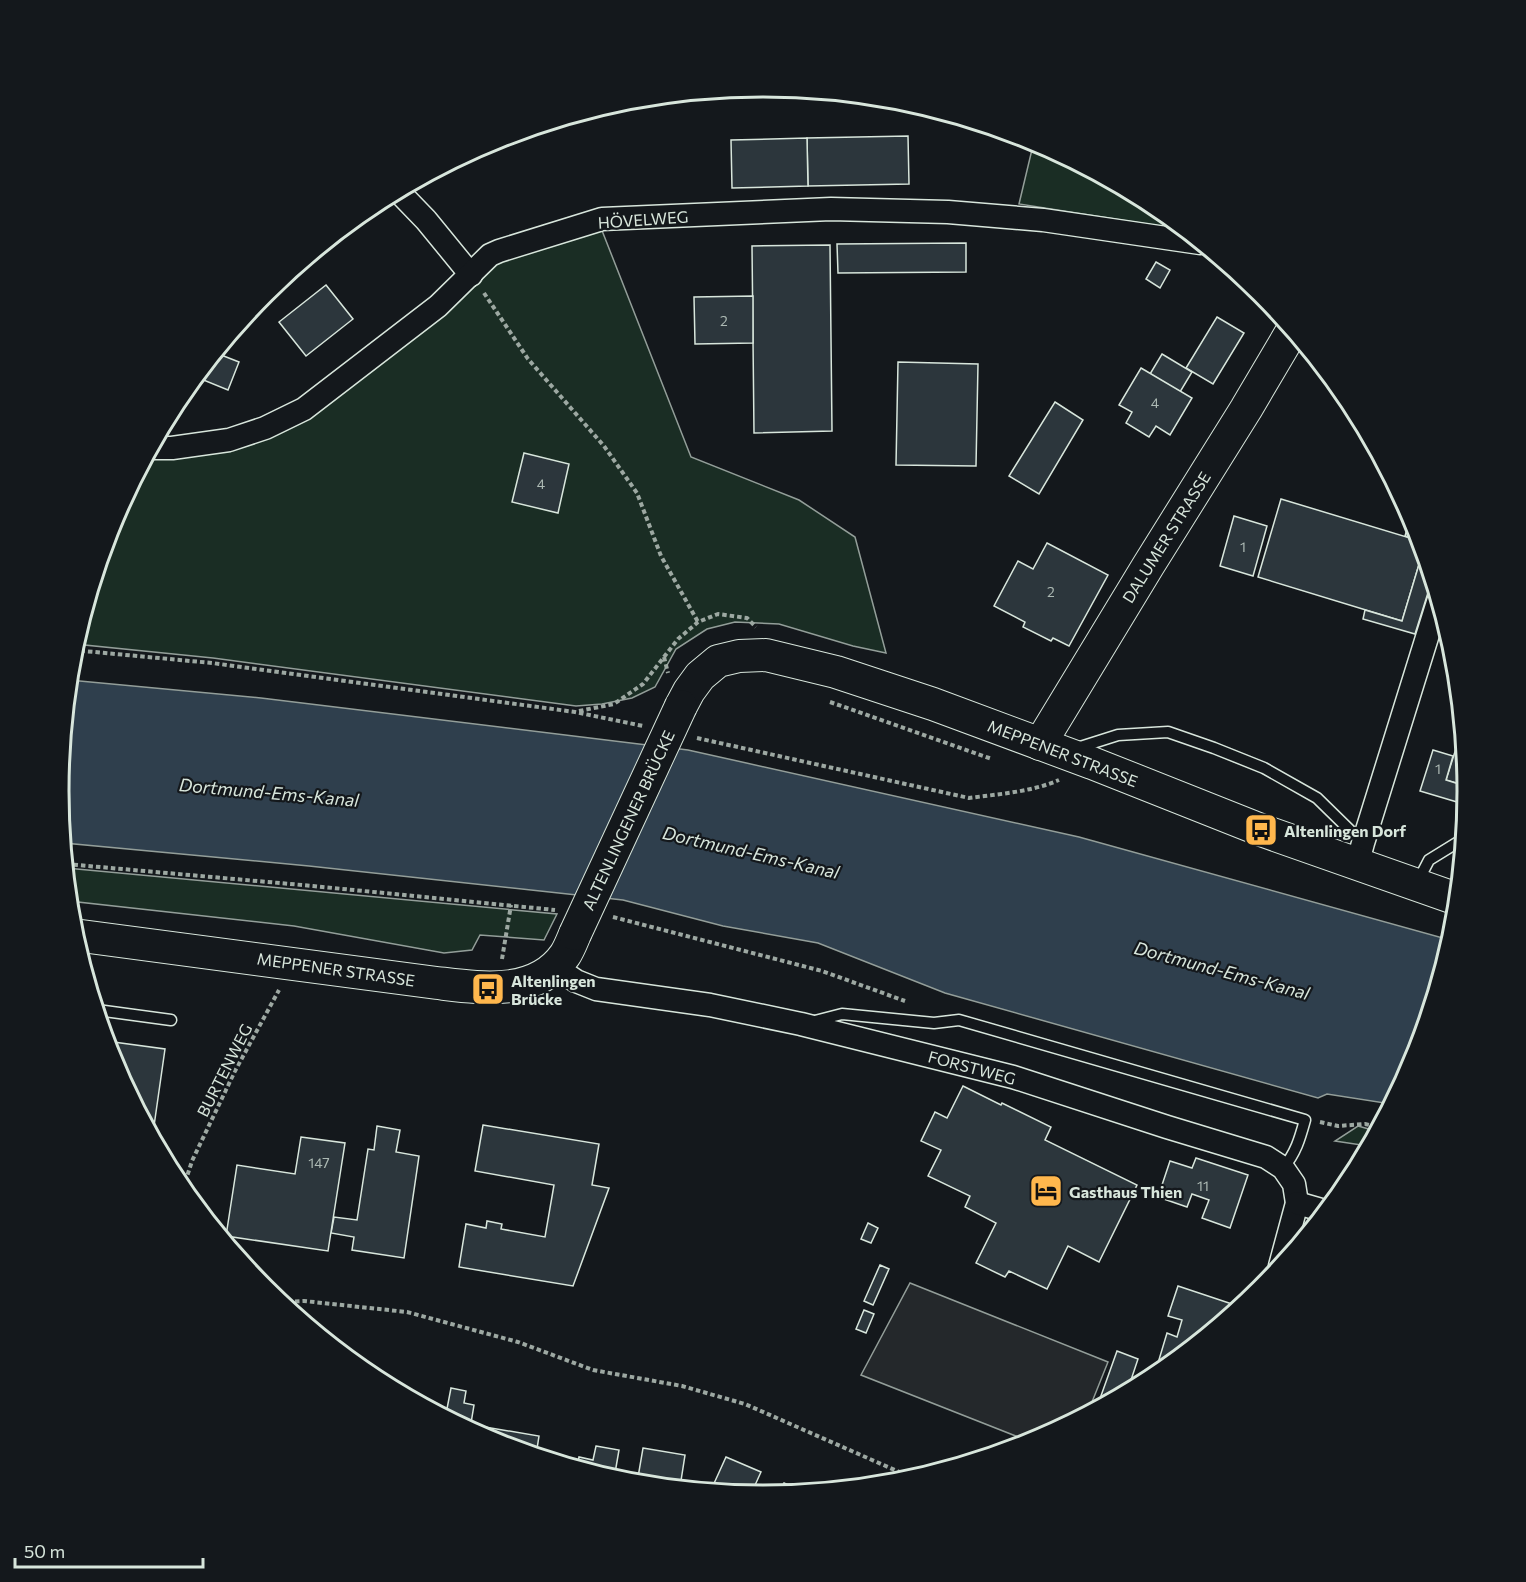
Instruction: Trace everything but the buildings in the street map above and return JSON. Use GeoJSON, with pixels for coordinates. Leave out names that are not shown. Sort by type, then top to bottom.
{"type":"FeatureCollection","features":[{"type":"Feature","properties":{"kind":"main road","name":"DALUMER STRASSE"},"geometry":{"type":"LineString","coordinates":[[1052,763],[1148,566],[1288,337]]}},
{"type":"Feature","properties":{"kind":"main road","name":"MEPPENER STRASSE"},"geometry":{"type":"LineString","coordinates":[[675,693],[689,691],[700,676],[718,661],[739,656],[766,655],[836,672],[933,704],[1052,763],[1092,763],[1261,830],[1360,854],[1416,885],[1449,896]]}},
{"type":"Feature","properties":{"kind":"main road","name":"ALTENLINGENER BRÜCKE"},"geometry":{"type":"LineString","coordinates":[[570,922],[675,693]]}},
{"type":"Feature","properties":{"kind":"main road","name":"MEPPENER STRASSE"},"geometry":{"type":"LineString","coordinates":[[85,936],[488,988],[518,985],[537,979],[555,967],[565,954],[570,922]]}},
{"type":"Feature","properties":{"kind":"street"},"geometry":{"type":"LineString","coordinates":[[404,197],[471,275]]}},
{"type":"Feature","properties":{"kind":"street","name":"HÖVELWEG"},"geometry":{"type":"LineString","coordinates":[[160,448],[230,440],[266,428],[304,409],[438,306],[490,255],[602,219],[831,209],[948,212],[1043,220],[1186,241]]}},
{"type":"Feature","properties":{"kind":"street"},"geometry":{"type":"LineString","coordinates":[[1360,854],[1434,615]]}},
{"type":"Feature","properties":{"kind":"street","name":"FORSTWEG"},"geometry":{"type":"LineString","coordinates":[[555,967],[576,981],[596,989],[710,1005],[801,1024],[1013,1077],[1266,1157],[1283,1168]]}},
{"type":"Feature","properties":{"kind":"street"},"geometry":{"type":"LineString","coordinates":[[1283,1168],[1294,1184],[1297,1203],[1284,1250]]}},
{"type":"Feature","properties":{"kind":"street"},"geometry":{"type":"LineString","coordinates":[[1297,1203],[1317,1209]]}},
{"type":"Feature","properties":{"kind":"lane"},"geometry":{"type":"LineString","coordinates":[[1052,763],[1118,735],[1168,732],[1264,768],[1317,798],[1360,854]]}},
{"type":"Feature","properties":{"kind":"lane"},"geometry":{"type":"LineString","coordinates":[[1416,885],[1429,860],[1455,844]]}},
{"type":"Feature","properties":{"kind":"lane"},"geometry":{"type":"LineString","coordinates":[[105,1011],[171,1020]]}},
{"type":"Feature","properties":{"kind":"lane"},"geometry":{"type":"LineString","coordinates":[[801,1024],[842,1014],[934,1023],[959,1020],[1305,1120],[1298,1147],[1283,1168]]}},
{"type":"Feature","properties":{"kind":"path"},"geometry":{"type":"LineString","coordinates":[[471,275],[528,359],[604,446],[637,493],[661,556],[698,622]]}},
{"type":"Feature","properties":{"kind":"path"},"geometry":{"type":"LineString","coordinates":[[575,712],[614,704],[643,684],[678,639],[698,622],[718,614],[747,618],[759,630]]}},
{"type":"Feature","properties":{"kind":"path"},"geometry":{"type":"LineString","coordinates":[[83,651],[212,663],[575,712],[645,727]]}},
{"type":"Feature","properties":{"kind":"path"},"geometry":{"type":"LineString","coordinates":[[664,657],[675,693]]}},
{"type":"Feature","properties":{"kind":"path"},"geometry":{"type":"LineString","coordinates":[[825,701],[993,759]]}},
{"type":"Feature","properties":{"kind":"path"},"geometry":{"type":"LineString","coordinates":[[691,737],[969,798],[1044,786],[1052,763]]}},
{"type":"Feature","properties":{"kind":"path"},"geometry":{"type":"LineString","coordinates":[[1052,763],[1092,763]]}},
{"type":"Feature","properties":{"kind":"path"},"geometry":{"type":"LineString","coordinates":[[1052,763],[1069,784]]}},
{"type":"Feature","properties":{"kind":"path"},"geometry":{"type":"LineString","coordinates":[[73,865],[511,905],[570,922]]}},
{"type":"Feature","properties":{"kind":"path"},"geometry":{"type":"LineString","coordinates":[[501,966],[511,905]]}},
{"type":"Feature","properties":{"kind":"path"},"geometry":{"type":"LineString","coordinates":[[607,916],[822,971],[906,1001]]}},
{"type":"Feature","properties":{"kind":"path","name":"BURTENWEG"},"geometry":{"type":"LineString","coordinates":[[187,1178],[192,1161],[235,1071],[276,996],[290,963]]}},
{"type":"Feature","properties":{"kind":"path"},"geometry":{"type":"LineString","coordinates":[[1305,1120],[1338,1126],[1371,1125]]}},
{"type":"Feature","properties":{"kind":"path"},"geometry":{"type":"LineString","coordinates":[[293,1301],[406,1312],[518,1342],[593,1370],[682,1386],[745,1404],[899,1472]]}},
{"type":"Feature","properties":{"kind":"green space"},"geometry":{"type":"Polygon","coordinates":[[[1032,151],[1110,190],[1167,227],[1019,204],[1032,151]]]}},
{"type":"Feature","properties":{"kind":"green space"},"geometry":{"type":"Polygon","coordinates":[[[601,228],[691,457],[799,500],[855,537],[886,653],[853,646],[779,624],[735,622],[707,629],[676,649],[655,687],[632,698],[576,706],[213,658],[85,645],[106,568],[122,525],[160,449],[266,434],[492,260],[601,228]]]}},
{"type":"Feature","properties":{"kind":"green space"},"geometry":{"type":"Polygon","coordinates":[[[74,869],[557,914],[544,940],[480,935],[472,950],[444,953],[294,926],[78,902],[74,869]]]}},
{"type":"Feature","properties":{"kind":"green space"},"geometry":{"type":"Polygon","coordinates":[[[1358,1126],[1369,1129],[1360,1145],[1335,1141],[1358,1126]]]}},
{"type":"Feature","properties":{"kind":"shaded area"},"geometry":{"type":"Polygon","coordinates":[[[910,1283],[1108,1362],[1092,1401],[1017,1436],[861,1375],[910,1283]]]}},
{"type":"Feature","properties":{"kind":"water","name":"Dortmund-Ems-Kanal"},"geometry":{"type":"Polygon","coordinates":[[[78,681],[261,698],[688,750],[1079,837],[1441,938],[1420,1014],[1404,1057],[1383,1103],[1327,1094],[1318,1098],[945,993],[818,943],[723,926],[623,900],[309,866],[71,844],[70,746],[78,681]]]}},
{"type":"Feature","properties":{"kind":"place","name":"Altenlingen Dorf"},"geometry":{"type":"Point","coordinates":[1261,830]}},
{"type":"Feature","properties":{"kind":"place","name":"Altenlingen Brücke"},"geometry":{"type":"Point","coordinates":[488,989]}},
{"type":"Feature","properties":{"kind":"place","name":"Gasthaus Thien"},"geometry":{"type":"Point","coordinates":[1046,1191]}}]}
